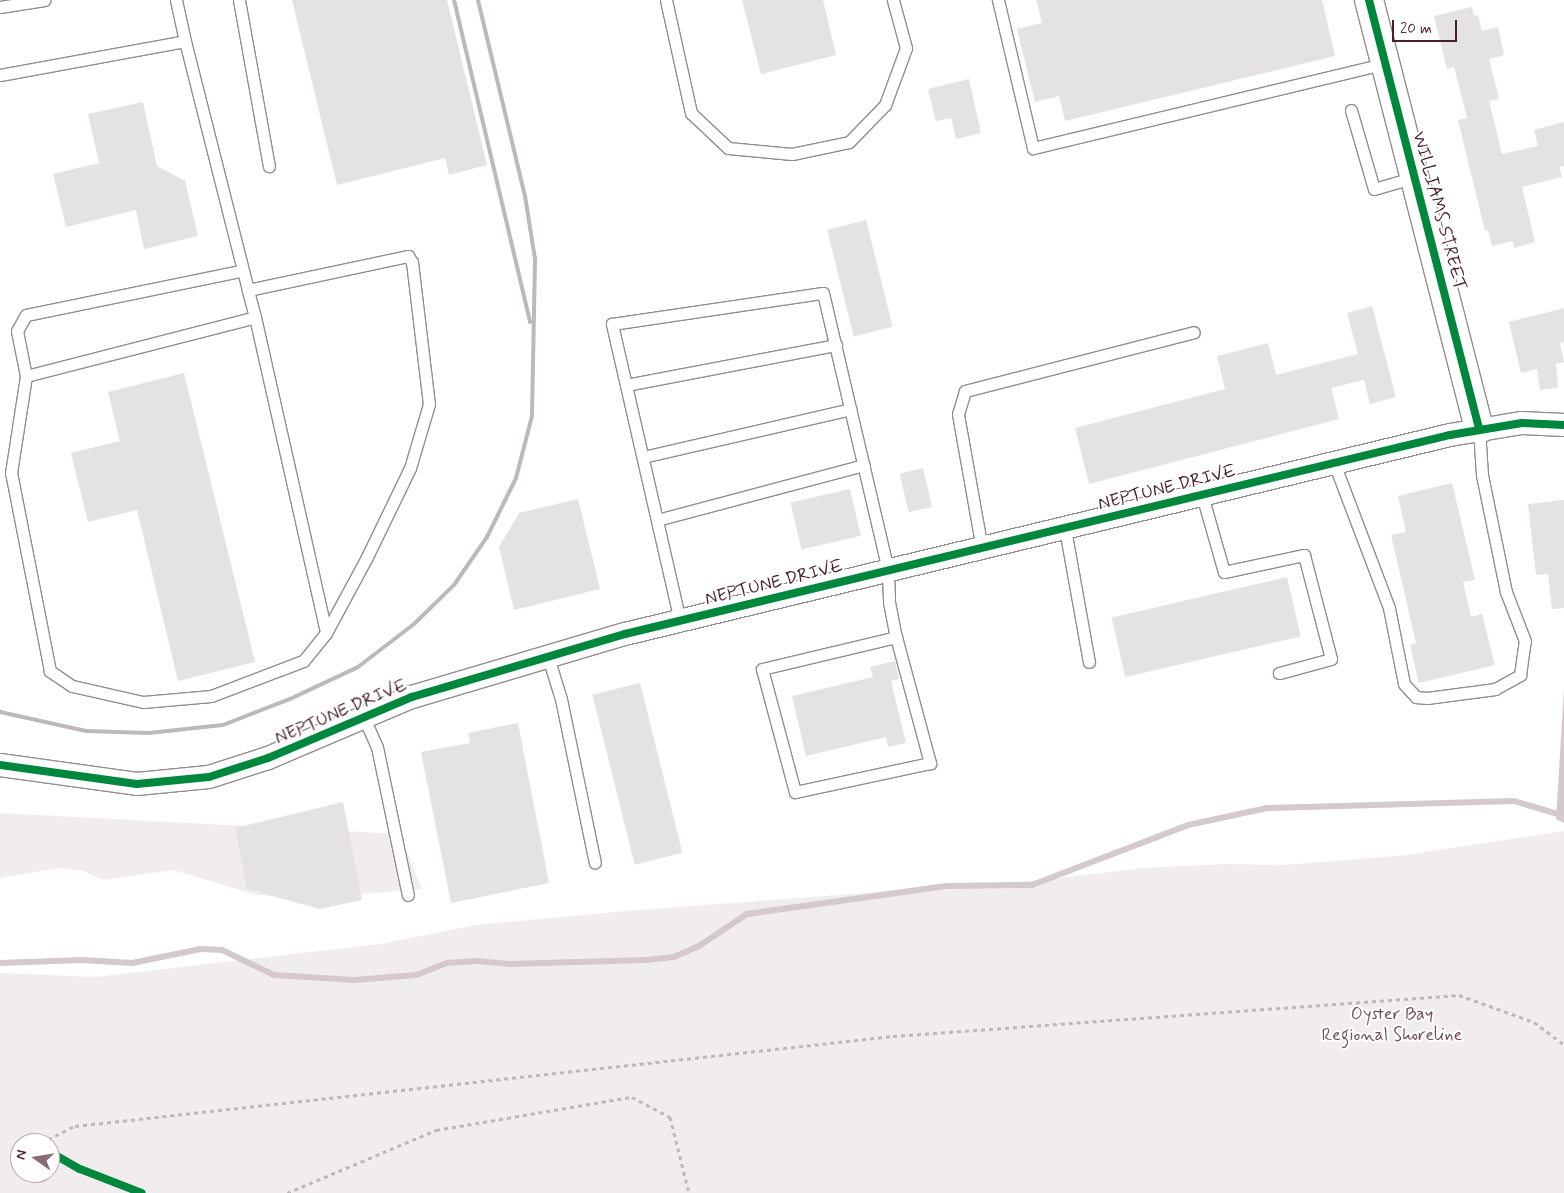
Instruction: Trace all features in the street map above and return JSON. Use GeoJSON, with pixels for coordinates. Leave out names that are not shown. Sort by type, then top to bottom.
{"type":"FeatureCollection","features":[{"type":"Feature","properties":{"kind":"street","name":"WILLIAMS STREET"},"geometry":{"type":"LineString","coordinates":[[1369,0],[1479,429]]}},
{"type":"Feature","properties":{"kind":"street","name":"NEPTUNE DRIVE"},"geometry":{"type":"LineString","coordinates":[[0,765],[138,784],[209,777],[268,758],[412,698],[548,657],[680,621],[1479,429],[1522,423],[1564,425]]}},
{"type":"Feature","properties":{"kind":"lane"},"geometry":{"type":"LineString","coordinates":[[0,8],[44,0]]}},
{"type":"Feature","properties":{"kind":"lane"},"geometry":{"type":"LineString","coordinates":[[176,0],[241,271],[255,317],[326,633]]}},
{"type":"Feature","properties":{"kind":"lane"},"geometry":{"type":"LineString","coordinates":[[239,0],[269,166]]}},
{"type":"Feature","properties":{"kind":"lane"},"geometry":{"type":"LineString","coordinates":[[666,0],[691,112],[728,148],[792,154],[849,142],[886,105],[906,48],[893,0]]}},
{"type":"Feature","properties":{"kind":"lane"},"geometry":{"type":"LineString","coordinates":[[998,0],[1033,148],[1386,63]]}},
{"type":"Feature","properties":{"kind":"lane"},"geometry":{"type":"LineString","coordinates":[[0,75],[185,41]]}},
{"type":"Feature","properties":{"kind":"lane"},"geometry":{"type":"LineString","coordinates":[[1352,110],[1374,189],[1415,177]]}},
{"type":"Feature","properties":{"kind":"lane"},"geometry":{"type":"LineString","coordinates":[[241,271],[26,315],[17,331],[26,376],[11,473],[50,672],[72,686],[143,702],[211,696],[303,661],[326,633],[410,468],[429,404],[412,262],[408,256],[248,290]]}},
{"type":"Feature","properties":{"kind":"lane"},"geometry":{"type":"LineString","coordinates":[[680,621],[612,324],[824,293],[888,571],[889,602],[896,637],[930,764],[794,792],[762,669],[896,637]]}},
{"type":"Feature","properties":{"kind":"lane"},"geometry":{"type":"LineString","coordinates":[[26,376],[255,317]]}},
{"type":"Feature","properties":{"kind":"lane"},"geometry":{"type":"LineString","coordinates":[[982,548],[958,414],[965,391],[1194,332]]}},
{"type":"Feature","properties":{"kind":"lane"},"geometry":{"type":"LineString","coordinates":[[626,385],[836,345]]}},
{"type":"Feature","properties":{"kind":"lane"},"geometry":{"type":"LineString","coordinates":[[643,457],[851,409]]}},
{"type":"Feature","properties":{"kind":"lane"},"geometry":{"type":"LineString","coordinates":[[1334,463],[1389,608],[1404,684],[1416,697],[1427,698],[1495,689],[1520,675],[1524,641],[1506,592],[1482,475],[1479,429]]}},
{"type":"Feature","properties":{"kind":"lane"},"geometry":{"type":"LineString","coordinates":[[657,520],[864,465]]}},
{"type":"Feature","properties":{"kind":"lane"},"geometry":{"type":"LineString","coordinates":[[1202,495],[1224,572],[1304,555],[1330,659],[1279,673]]}},
{"type":"Feature","properties":{"kind":"lane"},"geometry":{"type":"LineString","coordinates":[[1065,528],[1089,662]]}},
{"type":"Feature","properties":{"kind":"lane"},"geometry":{"type":"LineString","coordinates":[[548,657],[561,699],[595,863]]}},
{"type":"Feature","properties":{"kind":"lane"},"geometry":{"type":"LineString","coordinates":[[364,718],[377,747],[408,895]]}},
{"type":"Feature","properties":{"kind":"path"},"geometry":{"type":"LineString","coordinates":[[60,1134],[75,1126],[884,1038],[1459,995],[1534,1022],[1564,1045]]}},
{"type":"Feature","properties":{"kind":"path"},"geometry":{"type":"LineString","coordinates":[[287,1193],[436,1130],[632,1097],[670,1117],[689,1193]]}},
{"type":"Feature","properties":{"kind":"shaded area"},"geometry":{"type":"Polygon","coordinates":[[[1564,688],[1564,823],[1556,819],[1564,688]]]}},
{"type":"Feature","properties":{"kind":"shaded area"},"geometry":{"type":"Polygon","coordinates":[[[0,813],[400,834],[422,889],[314,898],[257,895],[173,870],[103,880],[83,871],[59,868],[0,878],[0,813]]]}},
{"type":"Feature","properties":{"kind":"shaded area","name":"Oyster Bay Regional Shoreline"},"geometry":{"type":"Polygon","coordinates":[[[1564,831],[1564,1193],[0,1193],[0,973],[95,977],[380,944],[476,925],[626,911],[1051,879],[1142,868],[1223,864],[1283,865],[1406,855],[1564,831]]]}},
{"type":"Feature","properties":{"kind":"building"},"geometry":{"type":"Polygon","coordinates":[[[292,0],[447,0],[487,165],[449,175],[445,158],[337,185],[292,0]]]}},
{"type":"Feature","properties":{"kind":"building"},"geometry":{"type":"Polygon","coordinates":[[[742,0],[823,0],[836,55],[761,74],[742,0]]]}},
{"type":"Feature","properties":{"kind":"building"},"geometry":{"type":"Polygon","coordinates":[[[1036,0],[1322,0],[1335,56],[1065,121],[1059,96],[1035,102],[1017,29],[1042,23],[1036,0]]]}},
{"type":"Feature","properties":{"kind":"building"},"geometry":{"type":"Polygon","coordinates":[[[1472,7],[1474,16],[1478,15],[1482,31],[1498,27],[1504,55],[1489,59],[1499,99],[1489,101],[1502,154],[1538,146],[1534,130],[1564,122],[1564,166],[1559,167],[1562,177],[1522,187],[1535,242],[1514,248],[1513,241],[1492,246],[1488,230],[1485,231],[1458,120],[1467,118],[1454,67],[1447,69],[1434,16],[1472,7]]]}},
{"type":"Feature","properties":{"kind":"building"},"geometry":{"type":"Polygon","coordinates":[[[969,79],[981,133],[956,139],[951,118],[936,121],[928,89],[969,79]]]}},
{"type":"Feature","properties":{"kind":"building"},"geometry":{"type":"Polygon","coordinates":[[[143,102],[157,166],[185,181],[198,236],[144,249],[136,210],[66,227],[53,174],[99,163],[88,114],[143,102]]]}},
{"type":"Feature","properties":{"kind":"building"},"geometry":{"type":"Polygon","coordinates":[[[866,220],[893,327],[854,336],[827,230],[866,220]]]}},
{"type":"Feature","properties":{"kind":"building"},"geometry":{"type":"Polygon","coordinates":[[[1372,306],[1396,397],[1370,404],[1364,380],[1331,388],[1339,419],[1089,484],[1075,428],[1225,389],[1217,356],[1268,343],[1276,375],[1358,354],[1347,313],[1372,306]]]}},
{"type":"Feature","properties":{"kind":"building"},"geometry":{"type":"Polygon","coordinates":[[[1564,308],[1564,342],[1560,343],[1564,362],[1556,364],[1558,388],[1540,390],[1537,369],[1521,373],[1509,322],[1564,308]]]}},
{"type":"Feature","properties":{"kind":"building"},"geometry":{"type":"Polygon","coordinates":[[[184,373],[255,662],[178,681],[137,510],[88,522],[71,453],[120,441],[108,392],[184,373]]]}},
{"type":"Feature","properties":{"kind":"building"},"geometry":{"type":"Polygon","coordinates":[[[923,468],[932,507],[909,512],[900,473],[923,468]]]}},
{"type":"Feature","properties":{"kind":"building"},"geometry":{"type":"Polygon","coordinates":[[[1452,483],[1475,580],[1463,582],[1471,617],[1482,614],[1495,665],[1419,683],[1410,645],[1416,643],[1391,535],[1406,532],[1398,496],[1452,483]]]}},
{"type":"Feature","properties":{"kind":"building"},"geometry":{"type":"Polygon","coordinates":[[[850,489],[861,536],[801,549],[791,503],[850,489]]]}},
{"type":"Feature","properties":{"kind":"building"},"geometry":{"type":"Polygon","coordinates":[[[578,499],[600,589],[514,610],[499,547],[519,513],[578,499]]]}},
{"type":"Feature","properties":{"kind":"building"},"geometry":{"type":"Polygon","coordinates":[[[1564,500],[1564,608],[1552,609],[1548,574],[1536,575],[1528,504],[1564,500]]]}},
{"type":"Feature","properties":{"kind":"building"},"geometry":{"type":"Polygon","coordinates":[[[1287,577],[1301,636],[1125,677],[1112,617],[1287,577]]]}},
{"type":"Feature","properties":{"kind":"building"},"geometry":{"type":"Polygon","coordinates":[[[895,661],[899,679],[891,681],[906,743],[888,747],[886,737],[806,756],[792,696],[873,677],[870,667],[895,661]]]}},
{"type":"Feature","properties":{"kind":"building"},"geometry":{"type":"Polygon","coordinates":[[[640,683],[682,853],[635,865],[592,695],[640,683]]]}},
{"type":"Feature","properties":{"kind":"building"},"geometry":{"type":"Polygon","coordinates":[[[518,723],[549,883],[451,903],[421,752],[470,743],[468,733],[518,723]]]}},
{"type":"Feature","properties":{"kind":"building"},"geometry":{"type":"Polygon","coordinates":[[[343,802],[362,900],[320,909],[247,889],[235,828],[343,802]]]}},
{"type":"Feature","properties":{"kind":"waterway"},"geometry":{"type":"LineString","coordinates":[[0,963],[82,960],[132,963],[201,949],[222,950],[274,975],[354,980],[416,975],[448,963],[476,961],[509,964],[646,960],[674,957],[699,946],[747,914],[946,886],[1032,885],[1188,825],[1267,808],[1514,801],[1564,816]]}},
{"type":"Feature","properties":{"kind":"railway"},"geometry":{"type":"LineString","coordinates":[[454,0],[530,322]]}},
{"type":"Feature","properties":{"kind":"railway"},"geometry":{"type":"LineString","coordinates":[[0,712],[86,731],[149,733],[223,725],[290,699],[358,667],[414,624],[454,585],[487,537],[516,478],[532,416],[535,259],[525,196],[478,0]]}},
{"type":"Feature","properties":{"kind":"cycle path"},"geometry":{"type":"LineString","coordinates":[[1369,0],[1479,429]]}},
{"type":"Feature","properties":{"kind":"cycle path"},"geometry":{"type":"LineString","coordinates":[[0,765],[137,784],[209,777],[268,758],[412,697],[625,634],[1450,435],[1522,423],[1564,425]]}},
{"type":"Feature","properties":{"kind":"cycle path"},"geometry":{"type":"LineString","coordinates":[[60,1158],[80,1169],[142,1193]]}}]}
